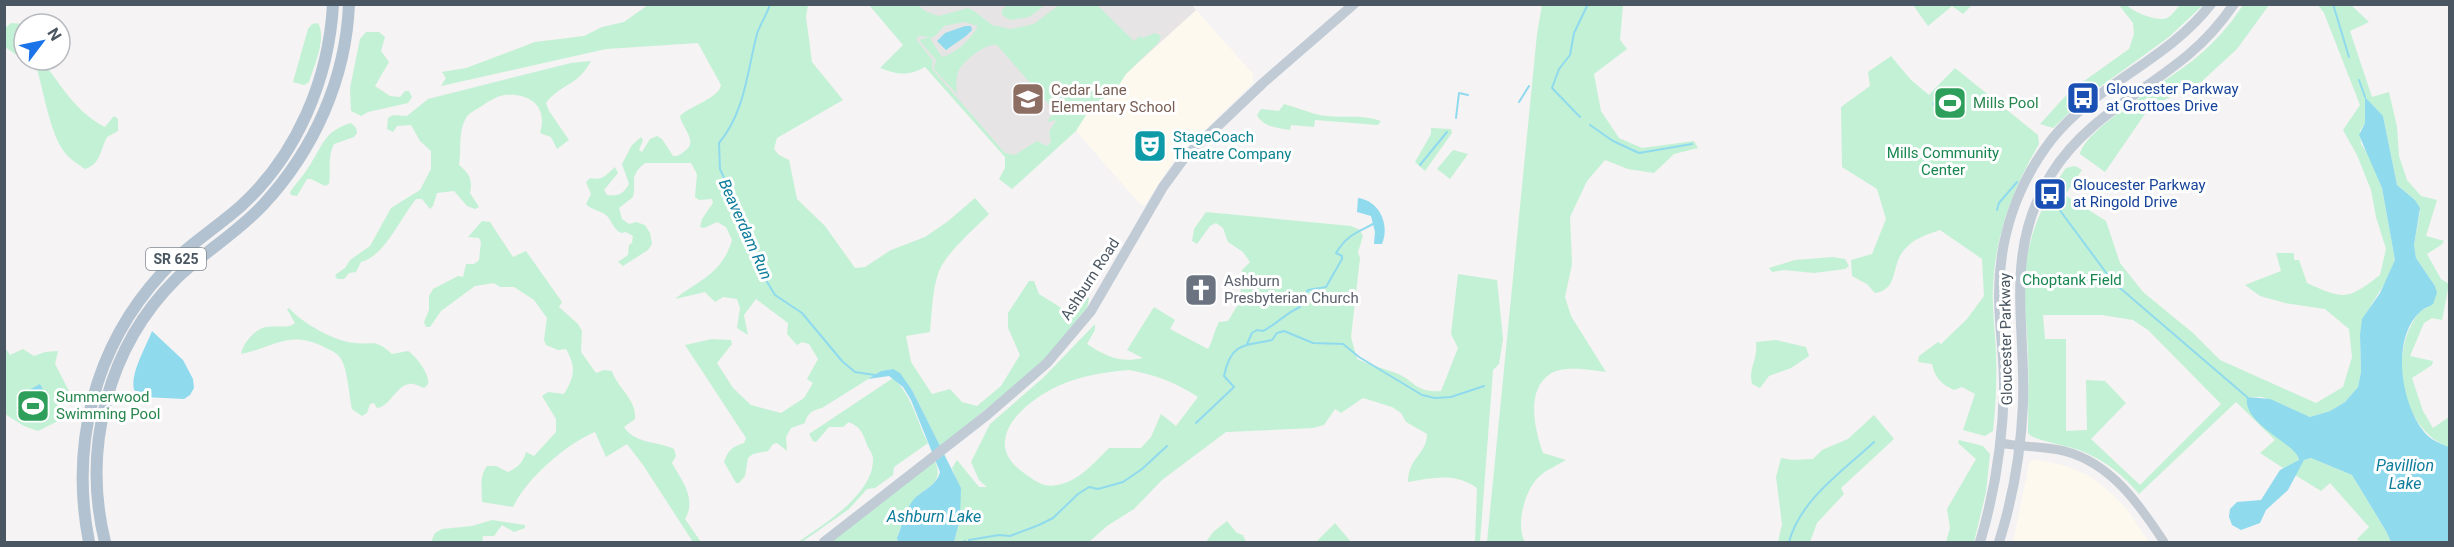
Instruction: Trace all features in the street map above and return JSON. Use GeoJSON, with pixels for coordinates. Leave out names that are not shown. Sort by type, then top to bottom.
{"type":"FeatureCollection","features":[{"type":"Feature","properties":{"kind":"main road","name":"SR 625"},"geometry":{"type":"LineString","coordinates":[[90,543],[82,493],[84,439],[90,404],[106,357],[129,315],[154,282],[186,250],[243,204],[271,172],[292,142],[321,76],[330,33],[333,4]]}},
{"type":"Feature","properties":{"kind":"main road","name":"SR 625"},"geometry":{"type":"LineString","coordinates":[[105,543],[96,494],[96,450],[105,404],[121,359],[146,316],[175,280],[253,215],[298,162],[316,131],[330,99],[341,59],[349,4]]}},
{"type":"Feature","properties":{"kind":"main road","name":"Ashburn Road"},"geometry":{"type":"LineString","coordinates":[[824,543],[1033,376],[1079,326],[1101,296],[1163,187],[1185,157],[1263,83],[1354,4]]}},
{"type":"Feature","properties":{"kind":"main road","name":"Gloucester Parkway"},"geometry":{"type":"LineString","coordinates":[[1980,543],[1991,501],[2000,444],[2004,388],[1999,298],[2001,255],[2012,213],[2029,176],[2052,140],[2070,120],[2104,92],[2165,49],[2195,23],[2211,4]]}},
{"type":"Feature","properties":{"kind":"main road","name":"Gloucester Parkway"},"geometry":{"type":"LineString","coordinates":[[1999,543],[2019,446],[2023,403],[2019,274],[2026,235],[2043,190],[2052,173],[2087,131],[2189,54],[2221,22],[2234,4]]}},
{"type":"Feature","properties":{"kind":"street"},"geometry":{"type":"LineString","coordinates":[[2000,444],[2065,452],[2101,469],[2132,497],[2164,543]]}},
{"type":"Feature","properties":{"kind":"shaded area","name":"Cedar Lane Elementary School"},"geometry":{"type":"Polygon","coordinates":[[[1191,4],[1196,10],[1020,170],[874,5],[1191,4]]]}},
{"type":"Feature","properties":{"kind":"shaded area"},"geometry":{"type":"Polygon","coordinates":[[[1196,10],[1253,74],[1253,83],[1174,160],[1144,206],[1070,124],[1196,10]]]}},
{"type":"Feature","properties":{"kind":"shaded area"},"geometry":{"type":"Polygon","coordinates":[[[2033,459],[2063,465],[2088,475],[2126,508],[2149,542],[2013,542],[2029,464],[2033,459]]]}},
{"type":"Feature","properties":{"kind":"green space"},"geometry":{"type":"Polygon","coordinates":[[[648,5],[808,5],[806,17],[812,62],[843,100],[777,138],[774,149],[779,155],[789,160],[797,199],[825,226],[855,268],[865,267],[891,250],[925,237],[975,198],[989,214],[954,249],[939,271],[930,332],[906,336],[911,362],[932,394],[950,389],[962,402],[977,406],[1001,386],[1020,355],[1008,328],[1008,313],[1029,281],[1034,281],[1039,294],[1071,314],[1086,293],[1089,299],[1087,308],[1040,365],[940,447],[912,390],[892,369],[881,371],[822,408],[811,412],[805,423],[791,428],[786,437],[787,451],[777,443],[773,444],[768,451],[753,454],[748,458],[745,476],[739,483],[736,483],[724,462],[731,450],[744,443],[746,438],[685,345],[712,339],[731,340],[732,344],[717,363],[733,388],[751,405],[781,413],[804,398],[813,383],[807,379],[818,359],[809,344],[802,342],[797,345],[787,334],[788,323],[756,299],[744,315],[748,335],[737,328],[740,308],[737,299],[723,297],[715,302],[705,292],[675,299],[716,268],[728,251],[732,240],[726,227],[717,222],[704,228],[700,227],[702,219],[713,203],[712,199],[699,200],[695,197],[697,174],[691,163],[645,163],[635,175],[633,197],[619,208],[622,219],[629,224],[636,222],[645,225],[650,233],[652,244],[648,250],[623,266],[618,262],[628,255],[633,236],[626,232],[621,233],[606,215],[586,204],[591,194],[586,182],[590,178],[604,177],[615,167],[618,173],[604,190],[607,195],[618,195],[625,190],[629,184],[622,164],[632,145],[641,137],[643,140],[639,150],[642,152],[650,139],[657,136],[662,139],[673,156],[677,156],[689,146],[690,138],[680,116],[710,98],[721,85],[698,43],[606,49],[441,86],[446,78],[442,72],[466,68],[535,42],[584,36],[602,27],[624,22],[648,5]]]}},
{"type":"Feature","properties":{"kind":"green space","name":"Cedar Lane Elementary School"},"geometry":{"type":"Polygon","coordinates":[[[869,5],[917,5],[939,16],[968,8],[992,25],[1011,29],[1034,24],[1059,5],[1097,5],[1134,41],[1140,36],[1142,38],[1155,33],[1161,36],[1159,42],[1126,74],[1119,85],[1086,115],[1076,131],[1012,189],[999,179],[1005,168],[1005,157],[925,67],[914,72],[903,73],[880,68],[903,45],[869,5]],[[964,22],[944,26],[934,37],[931,37],[942,57],[963,45],[978,26],[964,22]],[[919,36],[916,39],[933,61],[932,69],[1005,153],[1015,155],[1037,141],[1047,146],[1051,142],[1049,132],[1056,120],[1047,122],[1052,114],[1052,108],[997,45],[987,46],[961,66],[956,85],[957,94],[934,69],[936,60],[919,40],[930,37],[919,36]]]}},
{"type":"Feature","properties":{"kind":"green space"},"geometry":{"type":"Polygon","coordinates":[[[1007,5],[1045,5],[1029,17],[1010,20],[1002,15],[1002,10],[1007,5]]]}},
{"type":"Feature","properties":{"kind":"green space"},"geometry":{"type":"Polygon","coordinates":[[[1542,5],[1623,5],[1620,40],[1627,49],[1594,74],[1601,111],[1619,138],[1642,148],[1694,141],[1698,148],[1674,154],[1654,173],[1628,169],[1605,160],[1587,181],[1570,217],[1572,264],[1565,297],[1571,316],[1606,372],[1563,370],[1550,374],[1542,381],[1537,390],[1534,411],[1540,444],[1543,453],[1566,460],[1541,475],[1530,488],[1521,517],[1522,535],[1525,542],[1487,542],[1537,34],[1542,5]]]}},
{"type":"Feature","properties":{"kind":"green space"},"geometry":{"type":"Polygon","coordinates":[[[1913,5],[1972,5],[1963,14],[1952,6],[1928,26],[1913,5]]]}},
{"type":"Feature","properties":{"kind":"green space"},"geometry":{"type":"Polygon","coordinates":[[[2119,5],[2127,5],[2146,16],[2163,19],[2171,16],[2180,5],[2203,5],[2169,37],[2086,97],[2053,128],[2040,124],[2070,91],[2129,49],[2134,34],[2133,23],[2119,5]]]}},
{"type":"Feature","properties":{"kind":"green space"},"geometry":{"type":"Polygon","coordinates":[[[2243,5],[2269,5],[2237,49],[2201,82],[2195,84],[2186,82],[2172,96],[2149,108],[2105,172],[2080,154],[2097,130],[2204,51],[2228,26],[2243,5]]]}},
{"type":"Feature","properties":{"kind":"green space","name":"Choptank Field"},"geometry":{"type":"Polygon","coordinates":[[[2318,5],[2351,5],[2369,22],[2350,31],[2372,97],[2389,92],[2397,127],[2399,156],[2407,180],[2421,196],[2437,200],[2426,236],[2444,241],[2427,254],[2441,279],[2449,284],[2442,320],[2432,318],[2424,323],[2410,356],[2433,361],[2432,365],[2412,378],[2423,411],[2433,428],[2449,417],[2449,447],[2435,439],[2413,415],[2403,382],[2403,348],[2408,332],[2418,314],[2427,308],[2435,286],[2416,258],[2414,245],[2420,211],[2415,200],[2397,185],[2383,116],[2370,103],[2365,104],[2367,114],[2360,131],[2361,144],[2369,155],[2382,188],[2395,260],[2389,276],[2370,307],[2360,335],[2361,372],[2358,387],[2345,402],[2330,411],[2310,417],[2262,397],[2247,397],[2291,449],[2296,451],[2300,458],[2296,463],[2283,468],[2260,453],[2275,440],[2236,402],[2139,494],[2121,475],[2100,460],[2078,450],[2037,439],[2028,433],[2025,283],[2027,259],[2038,218],[2066,168],[2075,166],[2082,170],[2065,195],[2106,221],[2120,263],[2143,292],[2193,333],[2220,360],[2316,403],[2343,387],[2352,357],[2349,329],[2325,309],[2285,303],[2260,296],[2245,285],[2281,271],[2276,253],[2294,253],[2294,260],[2299,260],[2307,283],[2338,295],[2353,293],[2380,275],[2386,249],[2376,217],[2371,190],[2357,155],[2343,130],[2360,105],[2324,13],[2318,5]],[[2043,315],[2045,339],[2066,339],[2066,431],[2087,430],[2086,380],[2105,381],[2126,403],[2091,439],[2140,485],[2221,404],[2148,330],[2133,320],[2102,315],[2043,315]]]}},
{"type":"Feature","properties":{"kind":"green space"},"geometry":{"type":"Polygon","coordinates":[[[12,23],[12,52],[5,47],[5,28],[12,23]]]}},
{"type":"Feature","properties":{"kind":"green space"},"geometry":{"type":"Polygon","coordinates":[[[318,23],[320,44],[309,82],[304,85],[293,82],[308,29],[312,24],[318,23]]]}},
{"type":"Feature","properties":{"kind":"green space"},"geometry":{"type":"Polygon","coordinates":[[[366,32],[379,32],[385,37],[381,51],[389,62],[375,86],[390,96],[400,97],[405,91],[409,91],[412,97],[408,103],[368,112],[361,116],[351,111],[350,88],[360,39],[366,32]]]}},
{"type":"Feature","properties":{"kind":"green space","name":"Mills Community Center"},"geometry":{"type":"Polygon","coordinates":[[[1891,56],[1911,80],[1929,95],[1955,68],[2038,135],[2039,144],[2014,195],[1997,249],[1993,296],[1996,362],[1995,412],[1993,431],[1985,436],[1963,430],[1975,394],[1962,387],[1954,390],[1949,388],[1937,377],[1932,364],[1918,362],[1919,356],[1938,342],[1941,344],[1967,319],[1984,296],[1982,259],[1940,230],[1920,237],[1904,250],[1897,262],[1891,282],[1883,291],[1875,293],[1867,284],[1852,276],[1851,260],[1872,254],[1886,219],[1877,189],[1842,167],[1841,107],[1870,86],[1868,72],[1891,56]]]}},
{"type":"Feature","properties":{"kind":"green space"},"geometry":{"type":"Polygon","coordinates":[[[591,61],[580,76],[546,103],[569,140],[557,149],[551,137],[540,133],[542,116],[530,99],[523,96],[505,95],[491,100],[468,115],[461,133],[459,165],[469,177],[470,193],[479,207],[475,209],[467,206],[454,191],[437,193],[430,209],[422,199],[416,199],[385,245],[369,259],[361,262],[356,272],[349,273],[344,279],[337,279],[335,275],[345,268],[350,260],[370,246],[391,208],[420,190],[431,169],[431,151],[420,141],[411,125],[397,126],[393,132],[387,129],[388,118],[393,115],[407,116],[428,99],[571,63],[591,61]]]}},
{"type":"Feature","properties":{"kind":"green space"},"geometry":{"type":"Polygon","coordinates":[[[37,72],[50,72],[69,97],[94,121],[105,127],[114,116],[118,119],[118,131],[107,137],[97,160],[85,169],[68,156],[60,145],[51,123],[37,72]]]}},
{"type":"Feature","properties":{"kind":"green space"},"geometry":{"type":"Polygon","coordinates":[[[1284,104],[1323,116],[1365,117],[1381,121],[1378,125],[1315,120],[1314,127],[1291,125],[1290,130],[1267,124],[1257,115],[1261,109],[1279,111],[1284,104]]]}},
{"type":"Feature","properties":{"kind":"green space"},"geometry":{"type":"Polygon","coordinates":[[[351,123],[357,133],[354,137],[334,144],[332,149],[329,184],[325,186],[307,179],[297,196],[291,195],[290,192],[308,169],[325,140],[335,130],[351,123]]]}},
{"type":"Feature","properties":{"kind":"green space"},"geometry":{"type":"Polygon","coordinates":[[[1431,128],[1451,129],[1452,133],[1425,171],[1415,162],[1431,134],[1431,128]]]}},
{"type":"Feature","properties":{"kind":"green space"},"geometry":{"type":"Polygon","coordinates":[[[1453,150],[1468,154],[1450,179],[1437,169],[1453,150]]]}},
{"type":"Feature","properties":{"kind":"green space"},"geometry":{"type":"Polygon","coordinates":[[[1206,212],[1351,226],[1360,230],[1363,236],[1358,252],[1360,258],[1351,337],[1357,359],[1400,375],[1425,390],[1441,391],[1458,348],[1451,334],[1458,274],[1497,280],[1503,339],[1499,364],[1493,370],[1480,542],[1475,542],[1477,488],[1452,478],[1408,482],[1411,467],[1424,447],[1427,434],[1406,422],[1401,413],[1392,407],[1363,398],[1341,413],[1335,409],[1324,425],[1313,428],[1226,432],[1162,480],[1134,509],[1107,526],[1089,542],[954,542],[960,496],[952,468],[957,460],[979,487],[987,487],[979,480],[971,462],[990,424],[1044,377],[1095,324],[1095,330],[1087,344],[1114,358],[1127,360],[1143,358],[1127,350],[1154,307],[1175,320],[1170,329],[1208,349],[1219,322],[1228,321],[1240,301],[1242,270],[1250,262],[1243,252],[1228,242],[1223,228],[1216,223],[1210,226],[1197,244],[1192,241],[1194,229],[1206,212]],[[1129,370],[1084,377],[1058,386],[1032,402],[1020,412],[1006,436],[1005,449],[1011,461],[1024,473],[1044,485],[1065,483],[1079,476],[1109,448],[1141,448],[1151,437],[1161,414],[1176,426],[1198,397],[1173,383],[1129,370]]]}},
{"type":"Feature","properties":{"kind":"green space"},"geometry":{"type":"Polygon","coordinates":[[[482,221],[490,222],[513,257],[526,251],[562,302],[559,307],[578,324],[582,331],[581,352],[596,373],[604,370],[612,371],[635,412],[635,419],[624,427],[640,439],[674,449],[676,456],[672,463],[689,497],[685,519],[701,542],[693,542],[627,444],[606,457],[595,432],[572,445],[537,474],[513,507],[482,502],[482,479],[487,466],[496,466],[508,472],[520,464],[526,452],[534,456],[556,432],[556,419],[542,396],[548,392],[564,394],[570,382],[573,366],[566,349],[558,350],[546,345],[544,340],[547,318],[534,300],[514,287],[500,287],[494,283],[475,286],[441,311],[430,327],[426,327],[424,322],[429,310],[429,296],[433,289],[458,276],[463,277],[466,264],[474,264],[479,260],[481,242],[479,238],[468,237],[482,221]]]}},
{"type":"Feature","properties":{"kind":"green space"},"geometry":{"type":"Polygon","coordinates":[[[1833,257],[1845,259],[1849,266],[1845,269],[1814,273],[1784,270],[1772,272],[1769,268],[1795,260],[1833,257]]]}},
{"type":"Feature","properties":{"kind":"green space"},"geometry":{"type":"Polygon","coordinates":[[[289,308],[310,325],[337,339],[354,343],[378,344],[392,354],[408,351],[422,366],[427,375],[428,384],[424,388],[414,384],[403,386],[382,406],[377,408],[374,403],[370,404],[367,413],[362,416],[352,409],[347,376],[340,357],[333,351],[302,340],[292,340],[241,354],[247,341],[258,331],[266,327],[295,323],[287,309],[289,308]]]}},
{"type":"Feature","properties":{"kind":"green space"},"geometry":{"type":"Polygon","coordinates":[[[1776,340],[1806,347],[1809,356],[1791,368],[1769,376],[1760,388],[1752,384],[1751,378],[1756,342],[1776,340]]]}},
{"type":"Feature","properties":{"kind":"green space"},"geometry":{"type":"Polygon","coordinates":[[[4,346],[10,355],[23,349],[34,356],[58,351],[55,364],[70,393],[58,399],[65,414],[56,422],[38,431],[24,426],[5,414],[4,346]]]}},
{"type":"Feature","properties":{"kind":"green space"},"geometry":{"type":"Polygon","coordinates":[[[893,378],[910,401],[928,443],[894,467],[893,475],[875,488],[867,489],[849,509],[802,542],[798,542],[833,517],[856,496],[871,472],[873,459],[861,432],[849,422],[843,427],[829,427],[816,442],[809,434],[893,378]]]}},
{"type":"Feature","properties":{"kind":"green space"},"geometry":{"type":"Polygon","coordinates":[[[1874,415],[1894,439],[1841,488],[1844,494],[1817,523],[1810,542],[1778,542],[1782,524],[1776,477],[1781,458],[1813,459],[1822,450],[1848,439],[1874,415]]]}},
{"type":"Feature","properties":{"kind":"green space"},"geometry":{"type":"Polygon","coordinates":[[[1959,440],[1983,446],[1990,454],[1986,492],[1974,542],[1946,542],[1950,528],[1947,509],[1976,459],[1958,443],[1959,440]]]}},
{"type":"Feature","properties":{"kind":"green space"},"geometry":{"type":"Polygon","coordinates":[[[2311,458],[2352,475],[2391,542],[2361,542],[2357,539],[2369,527],[2330,483],[2321,491],[2295,475],[2304,460],[2311,458]]]}},
{"type":"Feature","properties":{"kind":"green space"},"geometry":{"type":"Polygon","coordinates":[[[935,461],[936,480],[912,502],[897,538],[898,542],[831,542],[935,461]]]}},
{"type":"Feature","properties":{"kind":"green space"},"geometry":{"type":"Polygon","coordinates":[[[492,520],[525,525],[525,528],[514,532],[502,525],[494,536],[483,536],[482,542],[431,542],[435,533],[442,529],[472,526],[492,520]]]}},
{"type":"Feature","properties":{"kind":"green space"},"geometry":{"type":"Polygon","coordinates":[[[1227,521],[1237,533],[1243,535],[1246,542],[1206,542],[1213,532],[1227,521]]]}},
{"type":"Feature","properties":{"kind":"green space"},"geometry":{"type":"Polygon","coordinates":[[[1335,523],[1351,542],[1316,542],[1335,523]]]}},
{"type":"Feature","properties":{"kind":"water"},"geometry":{"type":"Polygon","coordinates":[[[971,26],[972,30],[946,50],[937,41],[945,33],[971,26]]]}},
{"type":"Feature","properties":{"kind":"water","name":"Mills Pool"},"geometry":{"type":"Polygon","coordinates":[[[1944,90],[1950,94],[1954,92],[1958,94],[1958,105],[1965,107],[1962,117],[1956,112],[1945,114],[1941,107],[1943,102],[1937,108],[1932,104],[1944,90]]]}},
{"type":"Feature","properties":{"kind":"water","name":"Pavillion Lake"},"geometry":{"type":"Polygon","coordinates":[[[2365,97],[2383,116],[2397,185],[2415,200],[2420,208],[2414,245],[2416,258],[2435,286],[2437,293],[2433,304],[2421,311],[2411,323],[2402,354],[2402,372],[2410,406],[2417,421],[2430,438],[2449,447],[2449,542],[2391,542],[2352,475],[2311,458],[2304,460],[2288,490],[2266,510],[2260,523],[2241,530],[2232,525],[2229,517],[2230,509],[2237,502],[2261,500],[2280,470],[2299,460],[2297,454],[2253,417],[2248,407],[2247,397],[2270,399],[2310,417],[2330,411],[2345,402],[2358,387],[2361,372],[2362,319],[2380,293],[2395,260],[2382,188],[2359,135],[2365,123],[2365,97]]]}},
{"type":"Feature","properties":{"kind":"water"},"geometry":{"type":"Polygon","coordinates":[[[1358,198],[1372,204],[1381,215],[1385,229],[1382,244],[1374,244],[1375,232],[1371,216],[1357,212],[1358,198]]]}},
{"type":"Feature","properties":{"kind":"water"},"geometry":{"type":"Polygon","coordinates":[[[152,331],[183,360],[193,379],[194,388],[184,399],[144,397],[134,390],[136,368],[152,331]]]}},
{"type":"Feature","properties":{"kind":"water","name":"Ashburn Lake"},"geometry":{"type":"Polygon","coordinates":[[[893,369],[900,373],[912,390],[961,488],[960,519],[954,542],[898,542],[897,538],[911,503],[933,484],[940,472],[911,400],[903,387],[889,376],[868,379],[881,371],[893,369]]]}},
{"type":"Feature","properties":{"kind":"water","name":"Summerwood Swimming Pool"},"geometry":{"type":"Polygon","coordinates":[[[40,384],[47,397],[39,401],[43,410],[24,420],[21,414],[28,410],[20,395],[40,384]]]}},
{"type":"Feature","properties":{"kind":"waterway","name":"Beaverdam Run"},"geometry":{"type":"LineString","coordinates":[[770,4],[757,34],[740,105],[728,131],[719,143],[720,169],[746,226],[763,275],[775,295],[802,313],[842,361],[855,372],[875,375]]}},
{"type":"Feature","properties":{"kind":"waterway"},"geometry":{"type":"LineString","coordinates":[[1580,117],[1552,88],[1559,69],[1570,55],[1574,33],[1588,4]]}},
{"type":"Feature","properties":{"kind":"waterway"},"geometry":{"type":"LineString","coordinates":[[2333,4],[2349,57]]}},
{"type":"Feature","properties":{"kind":"waterway"},"geometry":{"type":"LineString","coordinates":[[2359,80],[2365,97]]}},
{"type":"Feature","properties":{"kind":"waterway"},"geometry":{"type":"LineString","coordinates":[[1519,102],[1529,86]]}},
{"type":"Feature","properties":{"kind":"waterway"},"geometry":{"type":"LineString","coordinates":[[1456,118],[1459,93],[1468,95]]}},
{"type":"Feature","properties":{"kind":"waterway"},"geometry":{"type":"LineString","coordinates":[[1590,125],[1613,141],[1639,153],[1692,144]]}},
{"type":"Feature","properties":{"kind":"waterway"},"geometry":{"type":"LineString","coordinates":[[1420,165],[1447,132]]}},
{"type":"Feature","properties":{"kind":"waterway"},"geometry":{"type":"LineString","coordinates":[[1997,210],[1999,203],[2017,182]]}},
{"type":"Feature","properties":{"kind":"waterway"},"geometry":{"type":"LineString","coordinates":[[2053,201],[2113,282],[2247,397]]}},
{"type":"Feature","properties":{"kind":"waterway"},"geometry":{"type":"LineString","coordinates":[[1247,344],[1252,333],[1257,330],[1263,331],[1300,307],[1308,290],[1326,287],[1342,259],[1342,256],[1336,253],[1340,247],[1352,235],[1373,224]]}},
{"type":"Feature","properties":{"kind":"waterway"},"geometry":{"type":"LineString","coordinates":[[1196,423],[1234,387],[1224,376],[1235,351],[1247,345],[1272,340],[1277,333],[1284,331],[1313,343],[1343,344],[1359,357],[1422,395],[1435,398],[1451,397],[1484,386]]}},
{"type":"Feature","properties":{"kind":"waterway"},"geometry":{"type":"LineString","coordinates":[[1789,542],[1803,513],[1824,487],[1874,442]]}},
{"type":"Feature","properties":{"kind":"waterway"},"geometry":{"type":"LineString","coordinates":[[969,540],[999,535],[1010,536],[1039,525],[1053,518],[1078,494],[1089,487],[1098,489],[1123,482],[1142,469],[1167,446]]}},
{"type":"Feature","properties":{"kind":"place","name":"Gloucester Parkway at Grottoes Drive"},"geometry":{"type":"Point","coordinates":[2083,98]}},
{"type":"Feature","properties":{"kind":"place","name":"Cedar Lane Elementary School"},"geometry":{"type":"Point","coordinates":[1028,99]}},
{"type":"Feature","properties":{"kind":"place","name":"Mills Pool"},"geometry":{"type":"Point","coordinates":[1950,103]}},
{"type":"Feature","properties":{"kind":"place","name":"StageCoach Theatre Company"},"geometry":{"type":"Point","coordinates":[1150,146]}},
{"type":"Feature","properties":{"kind":"place","name":"Gloucester Parkway at Ringold Drive"},"geometry":{"type":"Point","coordinates":[2050,194]}},
{"type":"Feature","properties":{"kind":"place","name":"Ashburn Presbyterian Church"},"geometry":{"type":"Point","coordinates":[1201,290]}},
{"type":"Feature","properties":{"kind":"place","name":"Summerwood Swimming Pool"},"geometry":{"type":"Point","coordinates":[33,406]}}]}
